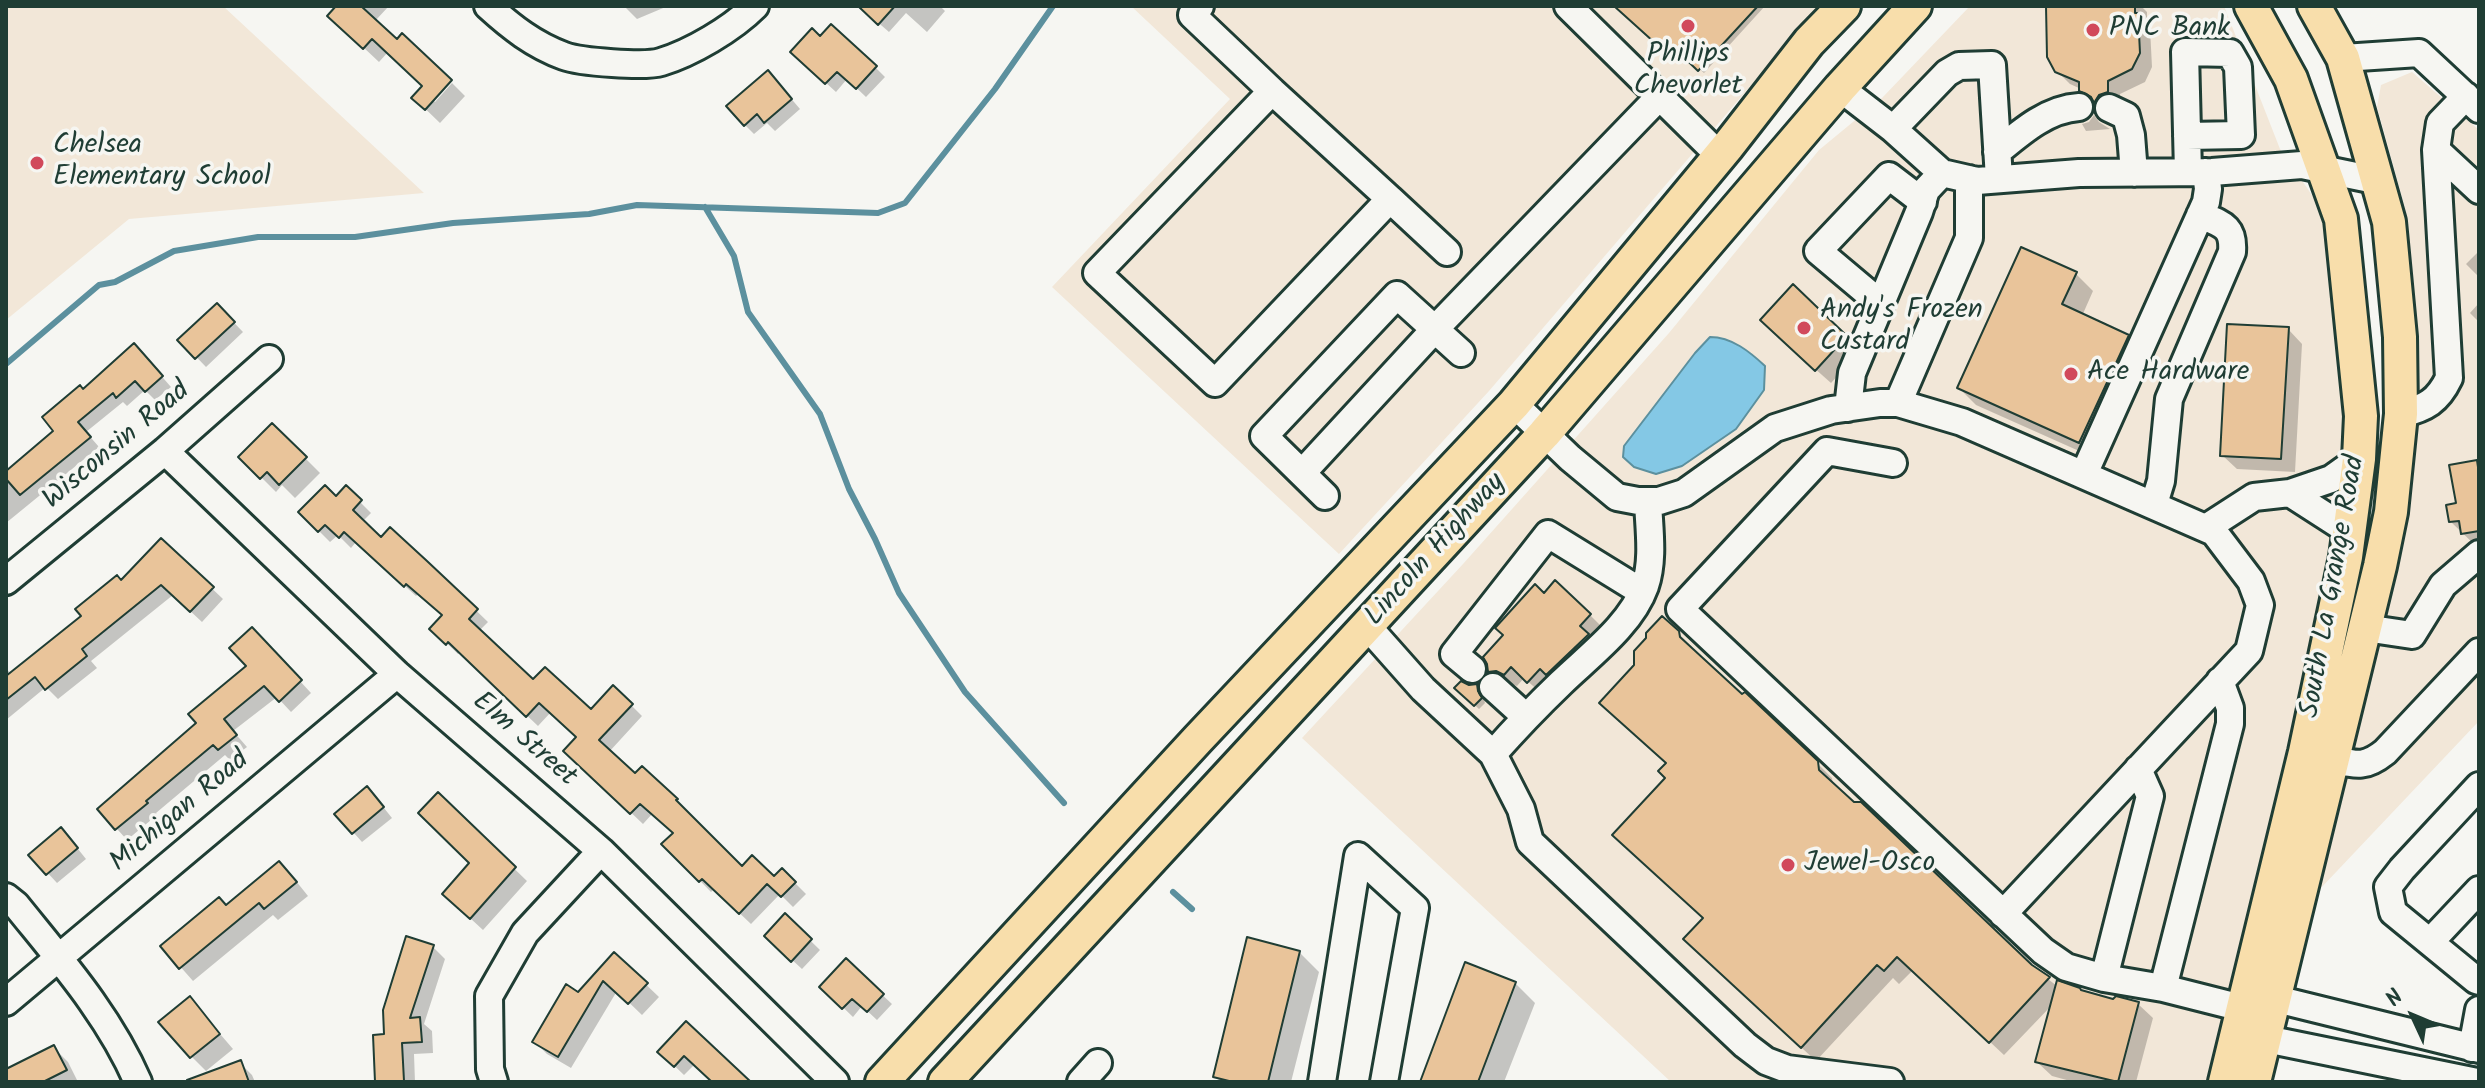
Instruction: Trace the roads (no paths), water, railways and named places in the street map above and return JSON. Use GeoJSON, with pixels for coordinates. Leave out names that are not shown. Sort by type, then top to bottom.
{"type":"FeatureCollection","features":[{"type":"Feature","properties":{"kind":"main road","name":"Lincoln Highway"},"geometry":{"type":"LineString","coordinates":[[882,1082],[1208,728],[1514,404],[1809,42],[1844,6]]}},
{"type":"Feature","properties":{"kind":"main road","name":"Lincoln Highway"},"geometry":{"type":"LineString","coordinates":[[945,1082],[1544,434],[1840,88],[1915,6]]}},
{"type":"Feature","properties":{"kind":"main road","name":"South La Grange Road"},"geometry":{"type":"LineString","coordinates":[[2225,1082],[2305,752],[2346,557],[2359,459],[2361,416],[2341,219],[2291,79],[2251,6]]}},
{"type":"Feature","properties":{"kind":"main road","name":"South La Grange Road"},"geometry":{"type":"LineString","coordinates":[[2254,1082],[2391,512],[2401,414],[2400,337],[2389,222],[2343,58],[2314,6]]}},
{"type":"Feature","properties":{"kind":"street"},"geometry":{"type":"LineString","coordinates":[[488,6],[532,42],[567,57],[591,62],[659,63],[718,36],[755,6]]}},
{"type":"Feature","properties":{"kind":"street"},"geometry":{"type":"LineString","coordinates":[[1568,6],[1719,155]]}},
{"type":"Feature","properties":{"kind":"street"},"geometry":{"type":"LineString","coordinates":[[1191,9],[1272,91],[1447,252]]}},
{"type":"Feature","properties":{"kind":"street"},"geometry":{"type":"LineString","coordinates":[[2343,58],[2419,53],[2472,102],[2440,123],[2436,150],[2449,378],[2434,402],[2401,414]]}},
{"type":"Feature","properties":{"kind":"street"},"geometry":{"type":"LineString","coordinates":[[1893,129],[1947,73],[1959,66],[1992,65],[1999,179]]}},
{"type":"Feature","properties":{"kind":"street"},"geometry":{"type":"LineString","coordinates":[[1840,88],[1893,129],[1942,173],[1969,179],[2079,173],[2197,172],[2302,165],[2375,180]]}},
{"type":"Feature","properties":{"kind":"street"},"geometry":{"type":"LineString","coordinates":[[1272,91],[1097,273],[1215,383],[1390,199]]}},
{"type":"Feature","properties":{"kind":"street"},"geometry":{"type":"LineString","coordinates":[[1302,473],[1434,330],[1660,96]]}},
{"type":"Feature","properties":{"kind":"street"},"geometry":{"type":"LineString","coordinates":[[1997,152],[2025,129],[2050,115],[2079,107]]}},
{"type":"Feature","properties":{"kind":"street"},"geometry":{"type":"LineString","coordinates":[[2109,108],[2126,116],[2134,173]]}},
{"type":"Feature","properties":{"kind":"street"},"geometry":{"type":"LineString","coordinates":[[2084,474],[2206,202],[2208,189],[2197,172],[2187,136]]}},
{"type":"Feature","properties":{"kind":"street"},"geometry":{"type":"LineString","coordinates":[[2436,150],[2479,190]]}},
{"type":"Feature","properties":{"kind":"street"},"geometry":{"type":"LineString","coordinates":[[1848,408],[1852,373],[1926,190],[1942,173]]}},
{"type":"Feature","properties":{"kind":"street"},"geometry":{"type":"LineString","coordinates":[[1881,304],[1818,251],[1889,176],[1923,202]]}},
{"type":"Feature","properties":{"kind":"street"},"geometry":{"type":"LineString","coordinates":[[1898,403],[1969,238],[1969,179]]}},
{"type":"Feature","properties":{"kind":"street"},"geometry":{"type":"LineString","coordinates":[[2154,504],[2161,481],[2169,399],[2232,252],[2233,240],[2224,224],[2200,215]]}},
{"type":"Feature","properties":{"kind":"street"},"geometry":{"type":"LineString","coordinates":[[1325,496],[1264,436],[1397,295],[1461,353]]}},
{"type":"Feature","properties":{"kind":"street","name":"Wisconsin Road"},"geometry":{"type":"LineString","coordinates":[[6,581],[165,451],[269,359]]}},
{"type":"Feature","properties":{"kind":"street"},"geometry":{"type":"LineString","coordinates":[[1514,404],[1617,497],[1659,501],[1684,493],[1775,428],[1831,410],[1898,403],[1962,422],[2214,532],[2251,581],[2260,605],[2249,651],[2003,914]]}},
{"type":"Feature","properties":{"kind":"street","name":"Elm Street"},"geometry":{"type":"LineString","coordinates":[[165,451],[397,674],[601,851],[835,1082]]}},
{"type":"Feature","properties":{"kind":"street"},"geometry":{"type":"LineString","coordinates":[[1893,463],[1827,451],[1680,609],[2003,914],[2043,951],[2066,967],[2242,1008],[2276,999],[2476,1048],[2479,1010]]}},
{"type":"Feature","properties":{"kind":"street"},"geometry":{"type":"LineString","coordinates":[[2206,528],[2254,497],[2290,493],[2331,479],[2359,459]]}},
{"type":"Feature","properties":{"kind":"street"},"geometry":{"type":"LineString","coordinates":[[2290,493],[2349,531]]}},
{"type":"Feature","properties":{"kind":"street"},"geometry":{"type":"LineString","coordinates":[[1493,754],[1526,717],[1616,629],[1642,592],[1651,557],[1648,501]]}},
{"type":"Feature","properties":{"kind":"street"},"geometry":{"type":"LineString","coordinates":[[1472,669],[1454,654],[1548,534],[1642,592]]}},
{"type":"Feature","properties":{"kind":"street"},"geometry":{"type":"LineString","coordinates":[[2365,628],[2412,635],[2443,585],[2479,554]]}},
{"type":"Feature","properties":{"kind":"street"},"geometry":{"type":"LineString","coordinates":[[1368,627],[1423,689],[1493,754],[1521,809],[1530,842],[1745,1045],[1766,1061],[1787,1069],[1890,1082]]}},
{"type":"Feature","properties":{"kind":"street"},"geometry":{"type":"LineString","coordinates":[[2333,759],[2356,765],[2371,763],[2479,652]]}},
{"type":"Feature","properties":{"kind":"street","name":"Michigan Road"},"geometry":{"type":"LineString","coordinates":[[6,1002],[397,674]]}},
{"type":"Feature","properties":{"kind":"street"},"geometry":{"type":"LineString","coordinates":[[2163,988],[2230,724],[2230,708],[2220,681]]}},
{"type":"Feature","properties":{"kind":"street"},"geometry":{"type":"LineString","coordinates":[[1493,687],[1526,717]]}},
{"type":"Feature","properties":{"kind":"street"},"geometry":{"type":"LineString","coordinates":[[2104,978],[2150,796],[2138,769]]}},
{"type":"Feature","properties":{"kind":"street"},"geometry":{"type":"LineString","coordinates":[[2479,786],[2388,887],[2393,912],[2479,981]]}},
{"type":"Feature","properties":{"kind":"street"},"geometry":{"type":"LineString","coordinates":[[494,1082],[490,1069],[489,996],[525,933],[601,851]]}},
{"type":"Feature","properties":{"kind":"street"},"geometry":{"type":"LineString","coordinates":[[1322,1082],[1358,856],[1415,908],[1384,1082]]}},
{"type":"Feature","properties":{"kind":"street"},"geometry":{"type":"LineString","coordinates":[[2430,942],[2479,890]]}},
{"type":"Feature","properties":{"kind":"street"},"geometry":{"type":"LineString","coordinates":[[6,897],[58,957],[113,1030],[138,1082]]}},
{"type":"Feature","properties":{"kind":"street"},"geometry":{"type":"LineString","coordinates":[[2242,1008],[2266,1039],[2477,1082]]}},
{"type":"Feature","properties":{"kind":"water"},"geometry":{"type":"Polygon","coordinates":[[[1710,337],[1733,342],[1765,366],[1764,390],[1736,429],[1682,466],[1656,474],[1634,467],[1623,457],[1624,446],[1710,337]]]}},
{"type":"Feature","properties":{"kind":"waterway"},"geometry":{"type":"LineString","coordinates":[[6,364],[99,285],[115,282],[174,251],[258,237],[355,237],[453,223],[589,214],[637,205],[878,213],[905,203],[995,89],[1053,6]]}},
{"type":"Feature","properties":{"kind":"waterway"},"geometry":{"type":"LineString","coordinates":[[705,207],[734,256],[748,312],[820,414],[849,489],[899,593],[965,692],[1064,803]]}},
{"type":"Feature","properties":{"kind":"waterway"},"geometry":{"type":"LineString","coordinates":[[1173,892],[1192,909]]}},
{"type":"Feature","properties":{"kind":"place","name":"Phillips Chevorlet"},"geometry":{"type":"Point","coordinates":[1688,26]}},
{"type":"Feature","properties":{"kind":"place","name":"PNC Bank"},"geometry":{"type":"Point","coordinates":[2093,30]}},
{"type":"Feature","properties":{"kind":"place","name":"Chelsea Elementary School"},"geometry":{"type":"Point","coordinates":[37,163]}},
{"type":"Feature","properties":{"kind":"place","name":"Andy's Frozen Custard"},"geometry":{"type":"Point","coordinates":[1804,328]}},
{"type":"Feature","properties":{"kind":"place","name":"Ace Hardware"},"geometry":{"type":"Point","coordinates":[2071,374]}},
{"type":"Feature","properties":{"kind":"place","name":"Jewel-Osco"},"geometry":{"type":"Point","coordinates":[1788,865]}}]}
